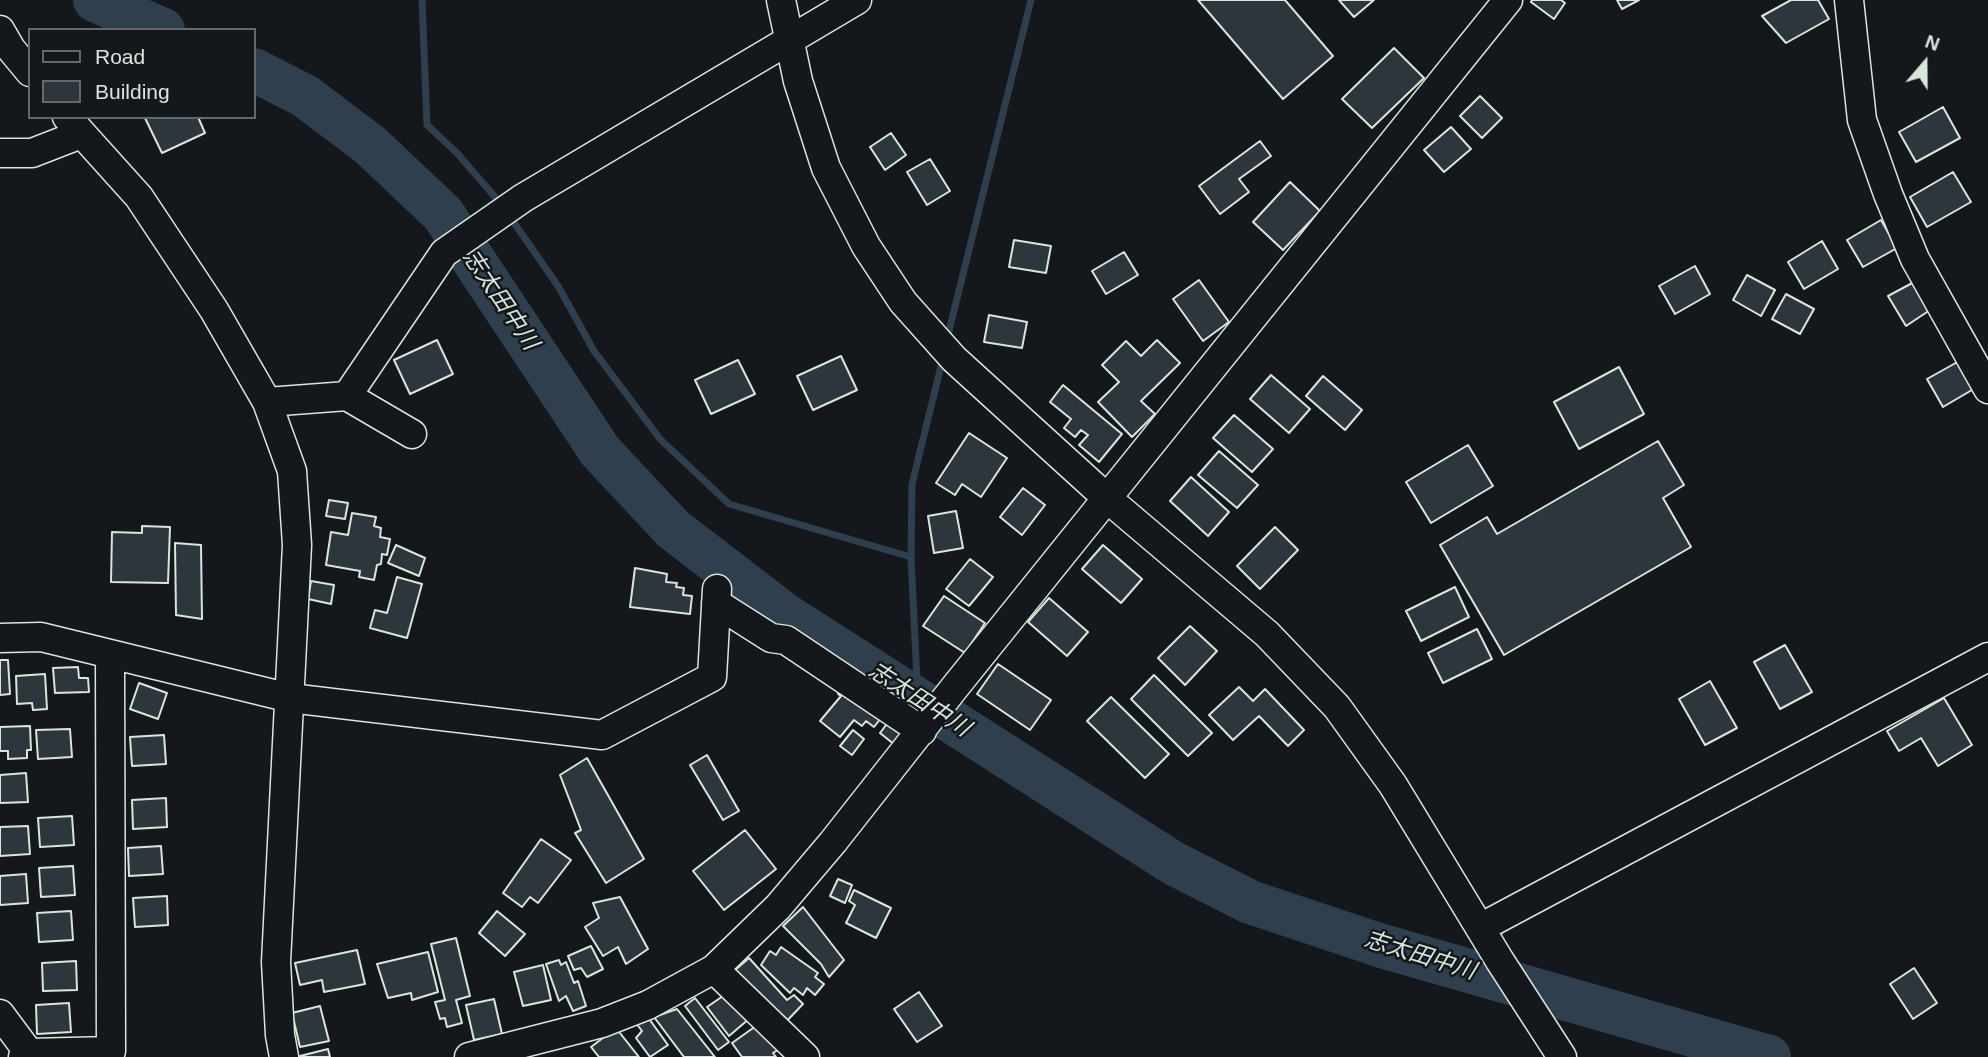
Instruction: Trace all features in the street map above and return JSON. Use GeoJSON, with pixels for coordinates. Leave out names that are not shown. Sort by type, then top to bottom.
{"type":"FeatureCollection","features":[{"type":"Feature","properties":{"kind":"street"},"geometry":{"type":"LineString","coordinates":[[781,0],[798,80],[826,168],[866,246],[903,302],[954,359],[1108,499],[1266,634],[1337,706],[1393,785],[1562,1057]]}},
{"type":"Feature","properties":{"kind":"street"},"geometry":{"type":"LineString","coordinates":[[347,396],[444,253],[496,215],[856,0]]}},
{"type":"Feature","properties":{"kind":"street"},"geometry":{"type":"LineString","coordinates":[[469,1057],[602,1023],[648,1005],[714,969],[778,907],[1508,0]]}},
{"type":"Feature","properties":{"kind":"street"},"geometry":{"type":"LineString","coordinates":[[1849,0],[1862,120],[1888,194],[1915,259],[1988,389]]}},
{"type":"Feature","properties":{"kind":"street"},"geometry":{"type":"LineString","coordinates":[[0,30],[10,49],[28,70]]}},
{"type":"Feature","properties":{"kind":"street"},"geometry":{"type":"LineString","coordinates":[[0,153],[32,153],[74,126],[139,197],[214,310],[267,402],[292,471],[297,545],[276,962],[279,1035],[284,1057]]}},
{"type":"Feature","properties":{"kind":"street"},"geometry":{"type":"LineString","coordinates":[[267,402],[347,396],[412,434]]}},
{"type":"Feature","properties":{"kind":"street"},"geometry":{"type":"LineString","coordinates":[[0,638],[41,637],[290,698],[602,735],[712,677],[717,596],[771,638],[786,640],[925,727]]}},
{"type":"Feature","properties":{"kind":"street"},"geometry":{"type":"LineString","coordinates":[[0,1014],[26,1055],[111,1051],[110,656]]}},
{"type":"Feature","properties":{"kind":"street"},"geometry":{"type":"LineString","coordinates":[[1480,928],[1988,657]]}},
{"type":"Feature","properties":{"kind":"street"},"geometry":{"type":"LineString","coordinates":[[714,969],[806,1057]]}},
{"type":"Feature","properties":{"kind":"building"},"geometry":{"type":"Polygon","coordinates":[[[1198,0],[1285,0],[1333,56],[1283,99],[1198,0]]]}},
{"type":"Feature","properties":{"kind":"building"},"geometry":{"type":"Polygon","coordinates":[[[1339,0],[1374,0],[1354,17],[1339,0]]]}},
{"type":"Feature","properties":{"kind":"building"},"geometry":{"type":"Polygon","coordinates":[[[1561,0],[1565,3],[1554,19],[1531,2],[1561,0]]]}},
{"type":"Feature","properties":{"kind":"building"},"geometry":{"type":"Polygon","coordinates":[[[1617,0],[1639,0],[1622,9],[1617,0]]]}},
{"type":"Feature","properties":{"kind":"building"},"geometry":{"type":"Polygon","coordinates":[[[1791,0],[1818,0],[1829,19],[1786,43],[1762,16],[1791,0]]]}},
{"type":"Feature","properties":{"kind":"building"},"geometry":{"type":"Polygon","coordinates":[[[1394,48],[1424,78],[1372,128],[1342,99],[1394,48]]]}},
{"type":"Feature","properties":{"kind":"building"},"geometry":{"type":"Polygon","coordinates":[[[1480,96],[1502,118],[1482,138],[1460,116],[1480,96]]]}},
{"type":"Feature","properties":{"kind":"building"},"geometry":{"type":"Polygon","coordinates":[[[1943,107],[1960,138],[1916,162],[1899,132],[1943,107]]]}},
{"type":"Feature","properties":{"kind":"building"},"geometry":{"type":"Polygon","coordinates":[[[145,119],[199,119],[205,133],[162,153],[145,119]]]}},
{"type":"Feature","properties":{"kind":"building"},"geometry":{"type":"Polygon","coordinates":[[[1451,127],[1471,149],[1444,172],[1424,150],[1451,127]]]}},
{"type":"Feature","properties":{"kind":"building"},"geometry":{"type":"Polygon","coordinates":[[[891,133],[906,155],[885,170],[870,147],[891,133]]]}},
{"type":"Feature","properties":{"kind":"building"},"geometry":{"type":"Polygon","coordinates":[[[1260,141],[1271,156],[1239,179],[1249,192],[1220,214],[1199,186],[1260,141]]]}},
{"type":"Feature","properties":{"kind":"building"},"geometry":{"type":"Polygon","coordinates":[[[930,159],[950,191],[927,205],[907,172],[930,159]]]}},
{"type":"Feature","properties":{"kind":"building"},"geometry":{"type":"Polygon","coordinates":[[[1953,172],[1971,202],[1927,227],[1910,197],[1953,172]]]}},
{"type":"Feature","properties":{"kind":"building"},"geometry":{"type":"Polygon","coordinates":[[[1290,182],[1320,211],[1283,250],[1253,222],[1290,182]]]}},
{"type":"Feature","properties":{"kind":"building"},"geometry":{"type":"Polygon","coordinates":[[[1881,220],[1897,248],[1863,267],[1847,240],[1881,220]]]}},
{"type":"Feature","properties":{"kind":"building"},"geometry":{"type":"Polygon","coordinates":[[[1014,240],[1051,246],[1046,273],[1009,267],[1014,240]]]}},
{"type":"Feature","properties":{"kind":"building"},"geometry":{"type":"Polygon","coordinates":[[[1822,241],[1838,269],[1804,289],[1788,262],[1822,241]]]}},
{"type":"Feature","properties":{"kind":"building"},"geometry":{"type":"Polygon","coordinates":[[[1124,252],[1138,275],[1106,294],[1092,271],[1124,252]]]}},
{"type":"Feature","properties":{"kind":"building"},"geometry":{"type":"Polygon","coordinates":[[[1695,266],[1710,294],[1675,314],[1659,286],[1695,266]]]}},
{"type":"Feature","properties":{"kind":"building"},"geometry":{"type":"Polygon","coordinates":[[[1747,275],[1775,290],[1761,316],[1733,300],[1747,275]]]}},
{"type":"Feature","properties":{"kind":"building"},"geometry":{"type":"Polygon","coordinates":[[[1199,280],[1229,322],[1203,341],[1173,299],[1199,280]]]}},
{"type":"Feature","properties":{"kind":"building"},"geometry":{"type":"Polygon","coordinates":[[[1916,281],[1933,308],[1906,326],[1888,296],[1916,281]]]}},
{"type":"Feature","properties":{"kind":"building"},"geometry":{"type":"Polygon","coordinates":[[[1786,294],[1814,309],[1800,334],[1772,319],[1786,294]]]}},
{"type":"Feature","properties":{"kind":"building"},"geometry":{"type":"Polygon","coordinates":[[[989,315],[1027,322],[1022,348],[984,342],[989,315]]]}},
{"type":"Feature","properties":{"kind":"building"},"geometry":{"type":"Polygon","coordinates":[[[437,340],[453,374],[410,394],[394,360],[437,340]]]}},
{"type":"Feature","properties":{"kind":"building"},"geometry":{"type":"Polygon","coordinates":[[[1157,340],[1180,363],[1141,401],[1155,414],[1132,437],[1098,402],[1119,382],[1102,365],[1126,341],[1141,356],[1157,340]]]}},
{"type":"Feature","properties":{"kind":"building"},"geometry":{"type":"Polygon","coordinates":[[[841,356],[857,390],[813,410],[797,376],[841,356]]]}},
{"type":"Feature","properties":{"kind":"building"},"geometry":{"type":"Polygon","coordinates":[[[738,360],[755,394],[711,414],[695,380],[738,360]]]}},
{"type":"Feature","properties":{"kind":"building"},"geometry":{"type":"Polygon","coordinates":[[[1961,360],[1977,387],[1943,407],[1927,379],[1961,360]]]}},
{"type":"Feature","properties":{"kind":"building"},"geometry":{"type":"Polygon","coordinates":[[[1619,367],[1644,414],[1579,449],[1554,402],[1619,367]]]}},
{"type":"Feature","properties":{"kind":"building"},"geometry":{"type":"Polygon","coordinates":[[[1271,375],[1310,409],[1289,433],[1250,399],[1271,375]]]}},
{"type":"Feature","properties":{"kind":"building"},"geometry":{"type":"Polygon","coordinates":[[[1323,376],[1362,410],[1345,430],[1306,396],[1323,376]]]}},
{"type":"Feature","properties":{"kind":"building"},"geometry":{"type":"Polygon","coordinates":[[[1063,385],[1122,434],[1099,462],[1079,445],[1088,435],[1081,430],[1075,437],[1064,428],[1071,419],[1050,402],[1063,385]]]}},
{"type":"Feature","properties":{"kind":"building"},"geometry":{"type":"Polygon","coordinates":[[[1234,415],[1273,449],[1252,472],[1213,438],[1234,415]]]}},
{"type":"Feature","properties":{"kind":"building"},"geometry":{"type":"Polygon","coordinates":[[[969,433],[1007,458],[981,497],[962,484],[955,495],[936,483],[969,433]]]}},
{"type":"Feature","properties":{"kind":"building"},"geometry":{"type":"Polygon","coordinates":[[[1658,441],[1684,485],[1663,498],[1691,547],[1504,655],[1440,545],[1487,517],[1497,534],[1658,441]]]}},
{"type":"Feature","properties":{"kind":"building"},"geometry":{"type":"Polygon","coordinates":[[[1468,445],[1493,486],[1431,523],[1406,482],[1468,445]]]}},
{"type":"Feature","properties":{"kind":"building"},"geometry":{"type":"Polygon","coordinates":[[[1219,451],[1258,485],[1237,508],[1198,475],[1219,451]]]}},
{"type":"Feature","properties":{"kind":"building"},"geometry":{"type":"Polygon","coordinates":[[[1191,477],[1229,512],[1208,536],[1170,501],[1191,477]]]}},
{"type":"Feature","properties":{"kind":"building"},"geometry":{"type":"Polygon","coordinates":[[[1023,488],[1045,505],[1022,535],[1000,517],[1023,488]]]}},
{"type":"Feature","properties":{"kind":"building"},"geometry":{"type":"Polygon","coordinates":[[[329,500],[348,503],[345,519],[326,516],[329,500]]]}},
{"type":"Feature","properties":{"kind":"building"},"geometry":{"type":"Polygon","coordinates":[[[956,511],[963,548],[934,553],[928,516],[956,511]]]}},
{"type":"Feature","properties":{"kind":"building"},"geometry":{"type":"Polygon","coordinates":[[[352,513],[376,517],[374,526],[381,528],[380,537],[390,539],[387,555],[382,554],[374,580],[359,577],[360,571],[326,565],[331,532],[348,535],[352,513]]]}},
{"type":"Feature","properties":{"kind":"building"},"geometry":{"type":"Polygon","coordinates":[[[142,526],[170,527],[168,583],[111,582],[112,532],[142,533],[142,526]]]}},
{"type":"Feature","properties":{"kind":"building"},"geometry":{"type":"Polygon","coordinates":[[[1275,527],[1298,550],[1260,589],[1237,566],[1275,527]]]}},
{"type":"Feature","properties":{"kind":"building"},"geometry":{"type":"Polygon","coordinates":[[[175,543],[201,545],[202,619],[176,615],[175,543]]]}},
{"type":"Feature","properties":{"kind":"building"},"geometry":{"type":"Polygon","coordinates":[[[396,545],[425,558],[419,576],[388,563],[396,545]]]}},
{"type":"Feature","properties":{"kind":"building"},"geometry":{"type":"Polygon","coordinates":[[[1103,545],[1142,579],[1121,603],[1082,569],[1103,545]]]}},
{"type":"Feature","properties":{"kind":"building"},"geometry":{"type":"Polygon","coordinates":[[[970,559],[993,577],[969,606],[946,589],[970,559]]]}},
{"type":"Feature","properties":{"kind":"building"},"geometry":{"type":"Polygon","coordinates":[[[635,568],[667,574],[666,582],[677,583],[676,587],[684,588],[683,595],[692,596],[690,614],[630,607],[635,568]]]}},
{"type":"Feature","properties":{"kind":"building"},"geometry":{"type":"Polygon","coordinates":[[[397,577],[422,584],[407,638],[370,628],[375,610],[387,613],[397,577]]]}},
{"type":"Feature","properties":{"kind":"building"},"geometry":{"type":"Polygon","coordinates":[[[311,581],[334,585],[331,604],[308,599],[311,581]]]}},
{"type":"Feature","properties":{"kind":"building"},"geometry":{"type":"Polygon","coordinates":[[[1455,587],[1469,617],[1421,641],[1406,611],[1455,587]]]}},
{"type":"Feature","properties":{"kind":"building"},"geometry":{"type":"Polygon","coordinates":[[[944,596],[985,623],[965,653],[923,626],[944,596]]]}},
{"type":"Feature","properties":{"kind":"building"},"geometry":{"type":"Polygon","coordinates":[[[1049,598],[1088,632],[1067,656],[1028,622],[1049,598]]]}},
{"type":"Feature","properties":{"kind":"building"},"geometry":{"type":"Polygon","coordinates":[[[1190,626],[1217,651],[1185,685],[1158,658],[1190,626]]]}},
{"type":"Feature","properties":{"kind":"building"},"geometry":{"type":"Polygon","coordinates":[[[1477,629],[1492,659],[1443,683],[1428,653],[1477,629]]]}},
{"type":"Feature","properties":{"kind":"building"},"geometry":{"type":"Polygon","coordinates":[[[1785,645],[1812,692],[1780,709],[1754,662],[1785,645]]]}},
{"type":"Feature","properties":{"kind":"building"},"geometry":{"type":"Polygon","coordinates":[[[0,660],[8,660],[10,694],[0,695],[0,660]]]}},
{"type":"Feature","properties":{"kind":"building"},"geometry":{"type":"Polygon","coordinates":[[[998,664],[1051,700],[1030,730],[977,694],[998,664]]]}},
{"type":"Feature","properties":{"kind":"building"},"geometry":{"type":"Polygon","coordinates":[[[78,667],[79,678],[88,678],[89,692],[55,693],[53,668],[78,667]]]}},
{"type":"Feature","properties":{"kind":"building"},"geometry":{"type":"Polygon","coordinates":[[[45,674],[47,709],[33,710],[32,703],[17,704],[16,676],[45,674]]]}},
{"type":"Feature","properties":{"kind":"building"},"geometry":{"type":"Polygon","coordinates":[[[1154,675],[1212,733],[1188,756],[1131,699],[1154,675]]]}},
{"type":"Feature","properties":{"kind":"building"},"geometry":{"type":"Polygon","coordinates":[[[1710,681],[1737,728],[1705,745],[1679,699],[1710,681]]]}},
{"type":"Feature","properties":{"kind":"building"},"geometry":{"type":"Polygon","coordinates":[[[139,683],[167,693],[158,719],[130,709],[139,683]]]}},
{"type":"Feature","properties":{"kind":"building"},"geometry":{"type":"Polygon","coordinates":[[[846,684],[884,714],[874,727],[866,721],[862,726],[854,720],[840,737],[820,721],[841,696],[838,694],[846,684]]]}},
{"type":"Feature","properties":{"kind":"building"},"geometry":{"type":"Polygon","coordinates":[[[1239,687],[1253,701],[1265,689],[1304,730],[1288,746],[1259,716],[1233,740],[1209,715],[1239,687]]]}},
{"type":"Feature","properties":{"kind":"building"},"geometry":{"type":"Polygon","coordinates":[[[1111,697],[1169,754],[1145,778],[1087,721],[1111,697]]]}},
{"type":"Feature","properties":{"kind":"building"},"geometry":{"type":"Polygon","coordinates":[[[1944,698],[1972,745],[1938,766],[1921,738],[1899,751],[1887,731],[1944,698]]]}},
{"type":"Feature","properties":{"kind":"building"},"geometry":{"type":"Polygon","coordinates":[[[893,716],[908,729],[895,745],[880,733],[893,716]]]}},
{"type":"Feature","properties":{"kind":"building"},"geometry":{"type":"Polygon","coordinates":[[[30,726],[31,750],[27,750],[27,758],[8,759],[8,751],[0,751],[0,727],[30,726]]]}},
{"type":"Feature","properties":{"kind":"building"},"geometry":{"type":"Polygon","coordinates":[[[70,729],[72,757],[38,759],[36,730],[70,729]]]}},
{"type":"Feature","properties":{"kind":"building"},"geometry":{"type":"Polygon","coordinates":[[[853,730],[864,739],[852,755],[840,746],[853,730]]]}},
{"type":"Feature","properties":{"kind":"building"},"geometry":{"type":"Polygon","coordinates":[[[164,735],[166,764],[132,766],[130,737],[164,735]]]}},
{"type":"Feature","properties":{"kind":"building"},"geometry":{"type":"Polygon","coordinates":[[[707,755],[739,811],[723,820],[690,765],[707,755]]]}},
{"type":"Feature","properties":{"kind":"building"},"geometry":{"type":"Polygon","coordinates":[[[587,758],[644,859],[606,883],[575,833],[581,830],[560,775],[587,758]]]}},
{"type":"Feature","properties":{"kind":"building"},"geometry":{"type":"Polygon","coordinates":[[[26,773],[28,802],[0,803],[0,775],[26,773]]]}},
{"type":"Feature","properties":{"kind":"building"},"geometry":{"type":"Polygon","coordinates":[[[166,798],[167,827],[133,829],[132,800],[166,798]]]}},
{"type":"Feature","properties":{"kind":"building"},"geometry":{"type":"Polygon","coordinates":[[[72,816],[74,845],[40,847],[38,818],[72,816]]]}},
{"type":"Feature","properties":{"kind":"building"},"geometry":{"type":"Polygon","coordinates":[[[28,826],[30,854],[0,856],[0,827],[28,826]]]}},
{"type":"Feature","properties":{"kind":"building"},"geometry":{"type":"Polygon","coordinates":[[[745,830],[776,869],[724,910],[693,871],[745,830]]]}},
{"type":"Feature","properties":{"kind":"building"},"geometry":{"type":"Polygon","coordinates":[[[541,839],[571,860],[538,903],[530,897],[522,907],[503,893],[541,839]]]}},
{"type":"Feature","properties":{"kind":"building"},"geometry":{"type":"Polygon","coordinates":[[[161,846],[163,874],[129,876],[128,848],[161,846]]]}},
{"type":"Feature","properties":{"kind":"building"},"geometry":{"type":"Polygon","coordinates":[[[73,866],[75,895],[41,897],[39,868],[73,866]]]}},
{"type":"Feature","properties":{"kind":"building"},"geometry":{"type":"Polygon","coordinates":[[[26,874],[28,903],[0,905],[0,876],[26,874]]]}},
{"type":"Feature","properties":{"kind":"building"},"geometry":{"type":"Polygon","coordinates":[[[838,879],[852,885],[845,903],[830,896],[838,879]]]}},
{"type":"Feature","properties":{"kind":"building"},"geometry":{"type":"Polygon","coordinates":[[[854,890],[891,908],[876,938],[846,923],[855,905],[849,901],[854,890]]]}},
{"type":"Feature","properties":{"kind":"building"},"geometry":{"type":"Polygon","coordinates":[[[167,896],[168,925],[135,927],[133,898],[167,896]]]}},
{"type":"Feature","properties":{"kind":"building"},"geometry":{"type":"Polygon","coordinates":[[[620,897],[648,949],[626,964],[618,947],[603,956],[585,927],[599,918],[593,903],[620,897]]]}},
{"type":"Feature","properties":{"kind":"building"},"geometry":{"type":"Polygon","coordinates":[[[803,907],[844,960],[829,977],[821,964],[783,926],[803,907]]]}},
{"type":"Feature","properties":{"kind":"building"},"geometry":{"type":"Polygon","coordinates":[[[71,911],[73,940],[39,942],[37,913],[71,911]]]}},
{"type":"Feature","properties":{"kind":"building"},"geometry":{"type":"Polygon","coordinates":[[[497,911],[525,934],[505,956],[479,933],[497,911]]]}},
{"type":"Feature","properties":{"kind":"building"},"geometry":{"type":"Polygon","coordinates":[[[456,938],[470,996],[456,1000],[462,1023],[447,1027],[445,1018],[440,1019],[435,1002],[445,1000],[431,944],[456,938]]]}},
{"type":"Feature","properties":{"kind":"building"},"geometry":{"type":"Polygon","coordinates":[[[591,946],[603,969],[587,977],[581,968],[574,970],[568,956],[591,946]]]}},
{"type":"Feature","properties":{"kind":"building"},"geometry":{"type":"Polygon","coordinates":[[[781,947],[818,973],[815,977],[824,984],[815,995],[807,988],[803,995],[794,988],[790,993],[761,965],[770,951],[776,955],[781,947]]]}},
{"type":"Feature","properties":{"kind":"building"},"geometry":{"type":"Polygon","coordinates":[[[357,950],[365,984],[324,992],[322,980],[300,985],[295,963],[357,950]]]}},
{"type":"Feature","properties":{"kind":"building"},"geometry":{"type":"Polygon","coordinates":[[[428,952],[438,992],[412,1000],[411,993],[388,998],[377,964],[428,952]]]}},
{"type":"Feature","properties":{"kind":"building"},"geometry":{"type":"Polygon","coordinates":[[[749,958],[787,1000],[794,995],[803,1004],[782,1026],[734,971],[749,958]]]}},
{"type":"Feature","properties":{"kind":"building"},"geometry":{"type":"Polygon","coordinates":[[[559,960],[561,965],[566,962],[574,983],[578,981],[586,1006],[573,1011],[566,996],[559,1001],[546,964],[559,960]]]}},
{"type":"Feature","properties":{"kind":"building"},"geometry":{"type":"Polygon","coordinates":[[[76,961],[77,990],[43,991],[42,963],[76,961]]]}},
{"type":"Feature","properties":{"kind":"building"},"geometry":{"type":"Polygon","coordinates":[[[543,965],[551,1000],[523,1006],[514,972],[543,965]]]}},
{"type":"Feature","properties":{"kind":"building"},"geometry":{"type":"Polygon","coordinates":[[[1914,968],[1937,1003],[1913,1019],[1890,984],[1914,968]]]}},
{"type":"Feature","properties":{"kind":"building"},"geometry":{"type":"Polygon","coordinates":[[[919,992],[942,1026],[917,1042],[894,1009],[919,992]]]}},
{"type":"Feature","properties":{"kind":"building"},"geometry":{"type":"Polygon","coordinates":[[[723,996],[730,1004],[734,1000],[750,1018],[729,1036],[707,1007],[723,996]]]}},
{"type":"Feature","properties":{"kind":"building"},"geometry":{"type":"Polygon","coordinates":[[[695,998],[729,1042],[718,1050],[685,1006],[695,998]]]}},
{"type":"Feature","properties":{"kind":"building"},"geometry":{"type":"Polygon","coordinates":[[[494,999],[502,1034],[474,1040],[466,1005],[494,999]]]}},
{"type":"Feature","properties":{"kind":"building"},"geometry":{"type":"Polygon","coordinates":[[[69,1003],[71,1032],[37,1034],[36,1005],[69,1003]]]}},
{"type":"Feature","properties":{"kind":"building"},"geometry":{"type":"Polygon","coordinates":[[[320,1006],[329,1041],[300,1047],[292,1013],[320,1006]]]}},
{"type":"Feature","properties":{"kind":"building"},"geometry":{"type":"Polygon","coordinates":[[[677,1009],[715,1057],[684,1057],[654,1017],[677,1009]]]}},
{"type":"Feature","properties":{"kind":"building"},"geometry":{"type":"Polygon","coordinates":[[[647,1016],[668,1045],[650,1057],[636,1038],[642,1031],[636,1023],[647,1016]]]}},
{"type":"Feature","properties":{"kind":"building"},"geometry":{"type":"Polygon","coordinates":[[[763,1021],[781,1048],[773,1053],[776,1057],[742,1057],[732,1043],[763,1021]]]}},
{"type":"Feature","properties":{"kind":"building"},"geometry":{"type":"Polygon","coordinates":[[[616,1028],[639,1057],[599,1057],[591,1047],[616,1028]]]}},
{"type":"Feature","properties":{"kind":"building"},"geometry":{"type":"Polygon","coordinates":[[[328,1049],[330,1057],[300,1057],[300,1056],[328,1049]]]}},
{"type":"Feature","properties":{"kind":"waterway","name":"志太田中川"},"geometry":{"type":"LineString","coordinates":[[95,0],[158,28]]}},
{"type":"Feature","properties":{"kind":"waterway"},"geometry":{"type":"LineString","coordinates":[[422,0],[427,125],[457,153],[501,204]]}},
{"type":"Feature","properties":{"kind":"waterway"},"geometry":{"type":"LineString","coordinates":[[947,339],[1031,0]]}},
{"type":"Feature","properties":{"kind":"waterway","name":"志太田中川"},"geometry":{"type":"LineString","coordinates":[[256,71],[305,96],[370,145],[443,214],[600,451],[673,529],[785,615],[1173,863],[1250,902],[1382,946],[1769,1057]]}},
{"type":"Feature","properties":{"kind":"waterway"},"geometry":{"type":"LineString","coordinates":[[508,214],[558,286],[594,351],[660,439],[729,504],[911,557]]}},
{"type":"Feature","properties":{"kind":"waterway"},"geometry":{"type":"LineString","coordinates":[[918,701],[911,557],[912,484],[943,358]]}}]}
